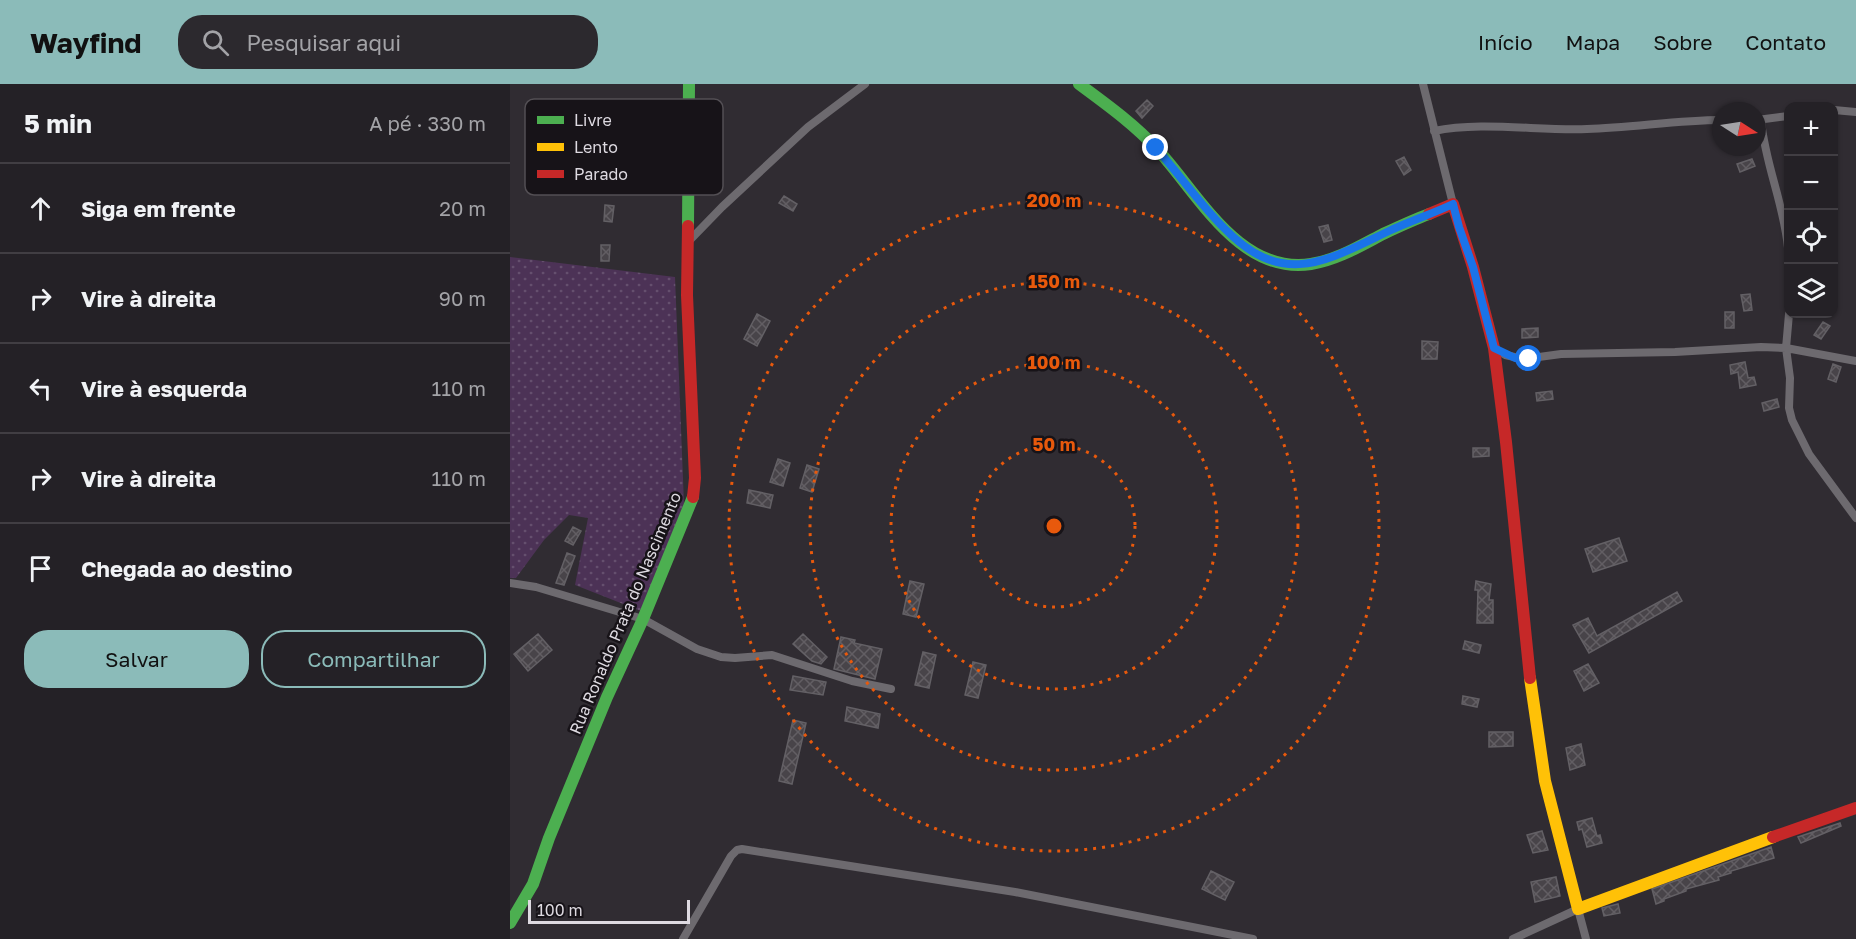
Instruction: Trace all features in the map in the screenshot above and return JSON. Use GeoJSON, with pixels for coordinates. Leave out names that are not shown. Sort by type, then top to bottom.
{"type":"FeatureCollection","features":[{"type":"Feature","properties":{"kind":"street","name":"Rua Ronaldo Prata do Nascimento"},"geometry":{"type":"LineString","coordinates":[[689,84],[689,99]]}},
{"type":"Feature","properties":{"kind":"street"},"geometry":{"type":"LineString","coordinates":[[688,242],[808,127],[865,84]]}},
{"type":"Feature","properties":{"kind":"street"},"geometry":{"type":"LineString","coordinates":[[1079,84],[1121,116],[1156,148],[1225,229],[1257,254],[1283,264],[1299,266],[1332,258],[1453,204]]}},
{"type":"Feature","properties":{"kind":"street"},"geometry":{"type":"LineString","coordinates":[[1422,84],[1459,227],[1473,267],[1494,348],[1531,689],[1545,781],[1561,850],[1586,939]]}},
{"type":"Feature","properties":{"kind":"street"},"geometry":{"type":"LineString","coordinates":[[1838,110],[1856,112]]}},
{"type":"Feature","properties":{"kind":"street"},"geometry":{"type":"LineString","coordinates":[[1766,119],[1784,117]]}},
{"type":"Feature","properties":{"kind":"street"},"geometry":{"type":"LineString","coordinates":[[1434,131],[1467,127],[1586,129],[1712,120]]}},
{"type":"Feature","properties":{"kind":"street"},"geometry":{"type":"LineString","coordinates":[[1766,155],[1779,195],[1784,224]]}},
{"type":"Feature","properties":{"kind":"street","name":"Rua Ronaldo Prata do Nascimento"},"geometry":{"type":"LineString","coordinates":[[510,923],[533,884],[549,838],[603,706],[644,619],[693,501],[695,489],[687,295],[688,195]]}},
{"type":"Feature","properties":{"kind":"street"},"geometry":{"type":"LineString","coordinates":[[1789,318],[1786,348],[1790,378],[1789,408],[1792,420],[1809,454],[1856,518]]}},
{"type":"Feature","properties":{"kind":"street"},"geometry":{"type":"LineString","coordinates":[[1494,348],[1515,358],[1524,359],[1561,354],[1676,352],[1761,347],[1786,348],[1856,361]]}},
{"type":"Feature","properties":{"kind":"street"},"geometry":{"type":"LineString","coordinates":[[510,583],[536,587],[644,619],[697,649],[721,657],[767,655],[782,657],[852,681],[891,689]]}},
{"type":"Feature","properties":{"kind":"street"},"geometry":{"type":"LineString","coordinates":[[1514,939],[1578,909],[1650,881],[1856,808]]}},
{"type":"Feature","properties":{"kind":"street"},"geometry":{"type":"LineString","coordinates":[[683,939],[731,856],[737,850],[742,849],[1015,892],[1253,939]]}},
{"type":"Feature","properties":{"kind":"shaded area"},"geometry":{"type":"Polygon","coordinates":[[[510,257],[675,277],[684,504],[641,611],[575,585],[588,518],[569,515],[544,540],[516,578],[510,578],[510,257]]]}},
{"type":"Feature","properties":{"kind":"building"},"geometry":{"type":"Polygon","coordinates":[[[1147,100],[1153,106],[1142,118],[1136,111],[1147,100]]]}},
{"type":"Feature","properties":{"kind":"building"},"geometry":{"type":"Polygon","coordinates":[[[1404,157],[1411,170],[1404,175],[1396,161],[1404,157]]]}},
{"type":"Feature","properties":{"kind":"building"},"geometry":{"type":"Polygon","coordinates":[[[1752,159],[1755,166],[1740,172],[1737,164],[1752,159]]]}},
{"type":"Feature","properties":{"kind":"building"},"geometry":{"type":"Polygon","coordinates":[[[784,196],[797,204],[793,211],[779,203],[784,196]]]}},
{"type":"Feature","properties":{"kind":"building"},"geometry":{"type":"Polygon","coordinates":[[[605,205],[614,206],[612,222],[604,221],[605,205]]]}},
{"type":"Feature","properties":{"kind":"building"},"geometry":{"type":"Polygon","coordinates":[[[1328,225],[1332,240],[1324,242],[1319,227],[1328,225]]]}},
{"type":"Feature","properties":{"kind":"building"},"geometry":{"type":"Polygon","coordinates":[[[601,245],[610,245],[609,261],[601,261],[601,245]]]}},
{"type":"Feature","properties":{"kind":"building"},"geometry":{"type":"Polygon","coordinates":[[[1750,294],[1752,310],[1744,311],[1741,295],[1750,294]]]}},
{"type":"Feature","properties":{"kind":"building"},"geometry":{"type":"Polygon","coordinates":[[[1725,312],[1734,312],[1734,328],[1725,328],[1725,312]]]}},
{"type":"Feature","properties":{"kind":"building"},"geometry":{"type":"Polygon","coordinates":[[[757,314],[770,321],[757,346],[744,339],[757,314]]]}},
{"type":"Feature","properties":{"kind":"building"},"geometry":{"type":"Polygon","coordinates":[[[1823,322],[1830,326],[1821,339],[1814,335],[1823,322]]]}},
{"type":"Feature","properties":{"kind":"building"},"geometry":{"type":"Polygon","coordinates":[[[1538,328],[1538,337],[1522,338],[1522,329],[1538,328]]]}},
{"type":"Feature","properties":{"kind":"building"},"geometry":{"type":"Polygon","coordinates":[[[1422,341],[1438,342],[1437,359],[1422,359],[1422,341]]]}},
{"type":"Feature","properties":{"kind":"building"},"geometry":{"type":"Polygon","coordinates":[[[1745,362],[1748,378],[1754,377],[1756,385],[1740,388],[1738,372],[1731,374],[1730,365],[1745,362]]]}},
{"type":"Feature","properties":{"kind":"building"},"geometry":{"type":"Polygon","coordinates":[[[1833,364],[1841,367],[1836,382],[1828,379],[1833,364]]]}},
{"type":"Feature","properties":{"kind":"building"},"geometry":{"type":"Polygon","coordinates":[[[1552,391],[1553,399],[1537,401],[1536,393],[1552,391]]]}},
{"type":"Feature","properties":{"kind":"building"},"geometry":{"type":"Polygon","coordinates":[[[1777,399],[1779,407],[1764,411],[1762,403],[1777,399]]]}},
{"type":"Feature","properties":{"kind":"building"},"geometry":{"type":"Polygon","coordinates":[[[1473,448],[1489,448],[1489,456],[1473,457],[1473,448]]]}},
{"type":"Feature","properties":{"kind":"building"},"geometry":{"type":"Polygon","coordinates":[[[778,459],[790,463],[783,486],[770,482],[778,459]]]}},
{"type":"Feature","properties":{"kind":"building"},"geometry":{"type":"Polygon","coordinates":[[[807,465],[819,469],[812,492],[800,488],[807,465]]]}},
{"type":"Feature","properties":{"kind":"building"},"geometry":{"type":"Polygon","coordinates":[[[749,490],[773,495],[770,508],[747,503],[749,490]]]}},
{"type":"Feature","properties":{"kind":"building"},"geometry":{"type":"Polygon","coordinates":[[[573,527],[581,531],[573,545],[565,541],[573,527]]]}},
{"type":"Feature","properties":{"kind":"building"},"geometry":{"type":"Polygon","coordinates":[[[1619,538],[1627,561],[1593,572],[1585,549],[1619,538]]]}},
{"type":"Feature","properties":{"kind":"building"},"geometry":{"type":"Polygon","coordinates":[[[567,553],[575,556],[564,585],[556,583],[567,553]]]}},
{"type":"Feature","properties":{"kind":"building"},"geometry":{"type":"Polygon","coordinates":[[[910,581],[924,584],[916,617],[903,614],[910,581]]]}},
{"type":"Feature","properties":{"kind":"building"},"geometry":{"type":"Polygon","coordinates":[[[1476,581],[1491,584],[1489,600],[1493,600],[1493,623],[1477,623],[1476,581]]]}},
{"type":"Feature","properties":{"kind":"building"},"geometry":{"type":"Polygon","coordinates":[[[1677,592],[1682,601],[1589,653],[1573,625],[1588,618],[1597,636],[1677,592]]]}},
{"type":"Feature","properties":{"kind":"building"},"geometry":{"type":"Polygon","coordinates":[[[538,634],[552,650],[528,671],[514,654],[538,634]]]}},
{"type":"Feature","properties":{"kind":"building"},"geometry":{"type":"Polygon","coordinates":[[[803,634],[827,657],[821,664],[812,661],[793,644],[803,634]]]}},
{"type":"Feature","properties":{"kind":"building"},"geometry":{"type":"Polygon","coordinates":[[[841,637],[855,640],[854,643],[882,649],[875,679],[834,669],[841,637]]]}},
{"type":"Feature","properties":{"kind":"building"},"geometry":{"type":"Polygon","coordinates":[[[1465,641],[1481,645],[1479,653],[1463,649],[1465,641]]]}},
{"type":"Feature","properties":{"kind":"building"},"geometry":{"type":"Polygon","coordinates":[[[923,652],[936,655],[929,688],[915,685],[923,652]]]}},
{"type":"Feature","properties":{"kind":"building"},"geometry":{"type":"Polygon","coordinates":[[[973,662],[986,665],[978,698],[965,695],[973,662]]]}},
{"type":"Feature","properties":{"kind":"building"},"geometry":{"type":"Polygon","coordinates":[[[1588,664],[1599,683],[1584,691],[1574,671],[1588,664]]]}},
{"type":"Feature","properties":{"kind":"building"},"geometry":{"type":"Polygon","coordinates":[[[793,676],[826,682],[823,695],[790,690],[793,676]]]}},
{"type":"Feature","properties":{"kind":"building"},"geometry":{"type":"Polygon","coordinates":[[[1463,696],[1479,699],[1477,707],[1462,704],[1463,696]]]}},
{"type":"Feature","properties":{"kind":"building"},"geometry":{"type":"Polygon","coordinates":[[[847,707],[880,714],[878,728],[845,721],[847,707]]]}},
{"type":"Feature","properties":{"kind":"building"},"geometry":{"type":"Polygon","coordinates":[[[793,720],[806,723],[792,784],[779,781],[793,720]]]}},
{"type":"Feature","properties":{"kind":"building"},"geometry":{"type":"Polygon","coordinates":[[[1489,732],[1513,732],[1513,746],[1489,747],[1489,732]]]}},
{"type":"Feature","properties":{"kind":"building"},"geometry":{"type":"Polygon","coordinates":[[[1581,744],[1585,765],[1570,770],[1566,748],[1581,744]]]}},
{"type":"Feature","properties":{"kind":"building"},"geometry":{"type":"Polygon","coordinates":[[[1592,818],[1597,836],[1600,835],[1602,843],[1587,847],[1582,829],[1579,830],[1577,822],[1592,818]]]}},
{"type":"Feature","properties":{"kind":"building"},"geometry":{"type":"Polygon","coordinates":[[[1840,823],[1841,826],[1801,843],[1798,837],[1840,823]]]}},
{"type":"Feature","properties":{"kind":"building"},"geometry":{"type":"Polygon","coordinates":[[[1542,831],[1548,850],[1533,853],[1527,835],[1542,831]]]}},
{"type":"Feature","properties":{"kind":"building"},"geometry":{"type":"Polygon","coordinates":[[[1771,847],[1774,858],[1731,871],[1731,873],[1718,877],[1719,880],[1686,889],[1656,904],[1652,889],[1771,847]]]}},
{"type":"Feature","properties":{"kind":"building"},"geometry":{"type":"Polygon","coordinates":[[[1211,871],[1234,882],[1225,900],[1202,889],[1211,871]]]}},
{"type":"Feature","properties":{"kind":"building"},"geometry":{"type":"Polygon","coordinates":[[[1556,877],[1560,896],[1535,902],[1531,882],[1556,877]]]}},
{"type":"Feature","properties":{"kind":"building"},"geometry":{"type":"Polygon","coordinates":[[[1618,904],[1620,913],[1604,916],[1602,908],[1618,904]]]}},
{"type":"Feature","properties":{"kind":"traffic: fast"},"geometry":{"type":"LineString","coordinates":[[689,84],[689,99]]}},
{"type":"Feature","properties":{"kind":"traffic: fast"},"geometry":{"type":"LineString","coordinates":[[1079,84],[1139,131],[1157,149],[1222,227],[1241,244],[1262,257],[1285,264],[1321,262],[1348,252],[1429,214]]}},
{"type":"Feature","properties":{"kind":"traffic: fast"},"geometry":{"type":"LineString","coordinates":[[688,195],[688,226]]}},
{"type":"Feature","properties":{"kind":"traffic: fast"},"geometry":{"type":"LineString","coordinates":[[510,923],[533,884],[549,838],[607,697],[643,619],[693,497]]}},
{"type":"Feature","properties":{"kind":"traffic: slow"},"geometry":{"type":"LineString","coordinates":[[1530,678],[1545,781],[1578,909],[1773,837]]}},
{"type":"Feature","properties":{"kind":"traffic: jam"},"geometry":{"type":"LineString","coordinates":[[1429,214],[1453,204],[1473,267],[1494,348],[1530,678]]}},
{"type":"Feature","properties":{"kind":"traffic: jam"},"geometry":{"type":"LineString","coordinates":[[688,226],[687,295],[695,478],[693,497]]}},
{"type":"Feature","properties":{"kind":"traffic: jam"},"geometry":{"type":"LineString","coordinates":[[1773,837],[1856,808]]}},
{"type":"Feature","properties":{"kind":"route"},"geometry":{"type":"LineString","coordinates":[[1156,148],[1225,229],[1257,254],[1283,264],[1299,266],[1332,258],[1453,204],[1473,267],[1494,348],[1505,355],[1529,359]]}}]}
